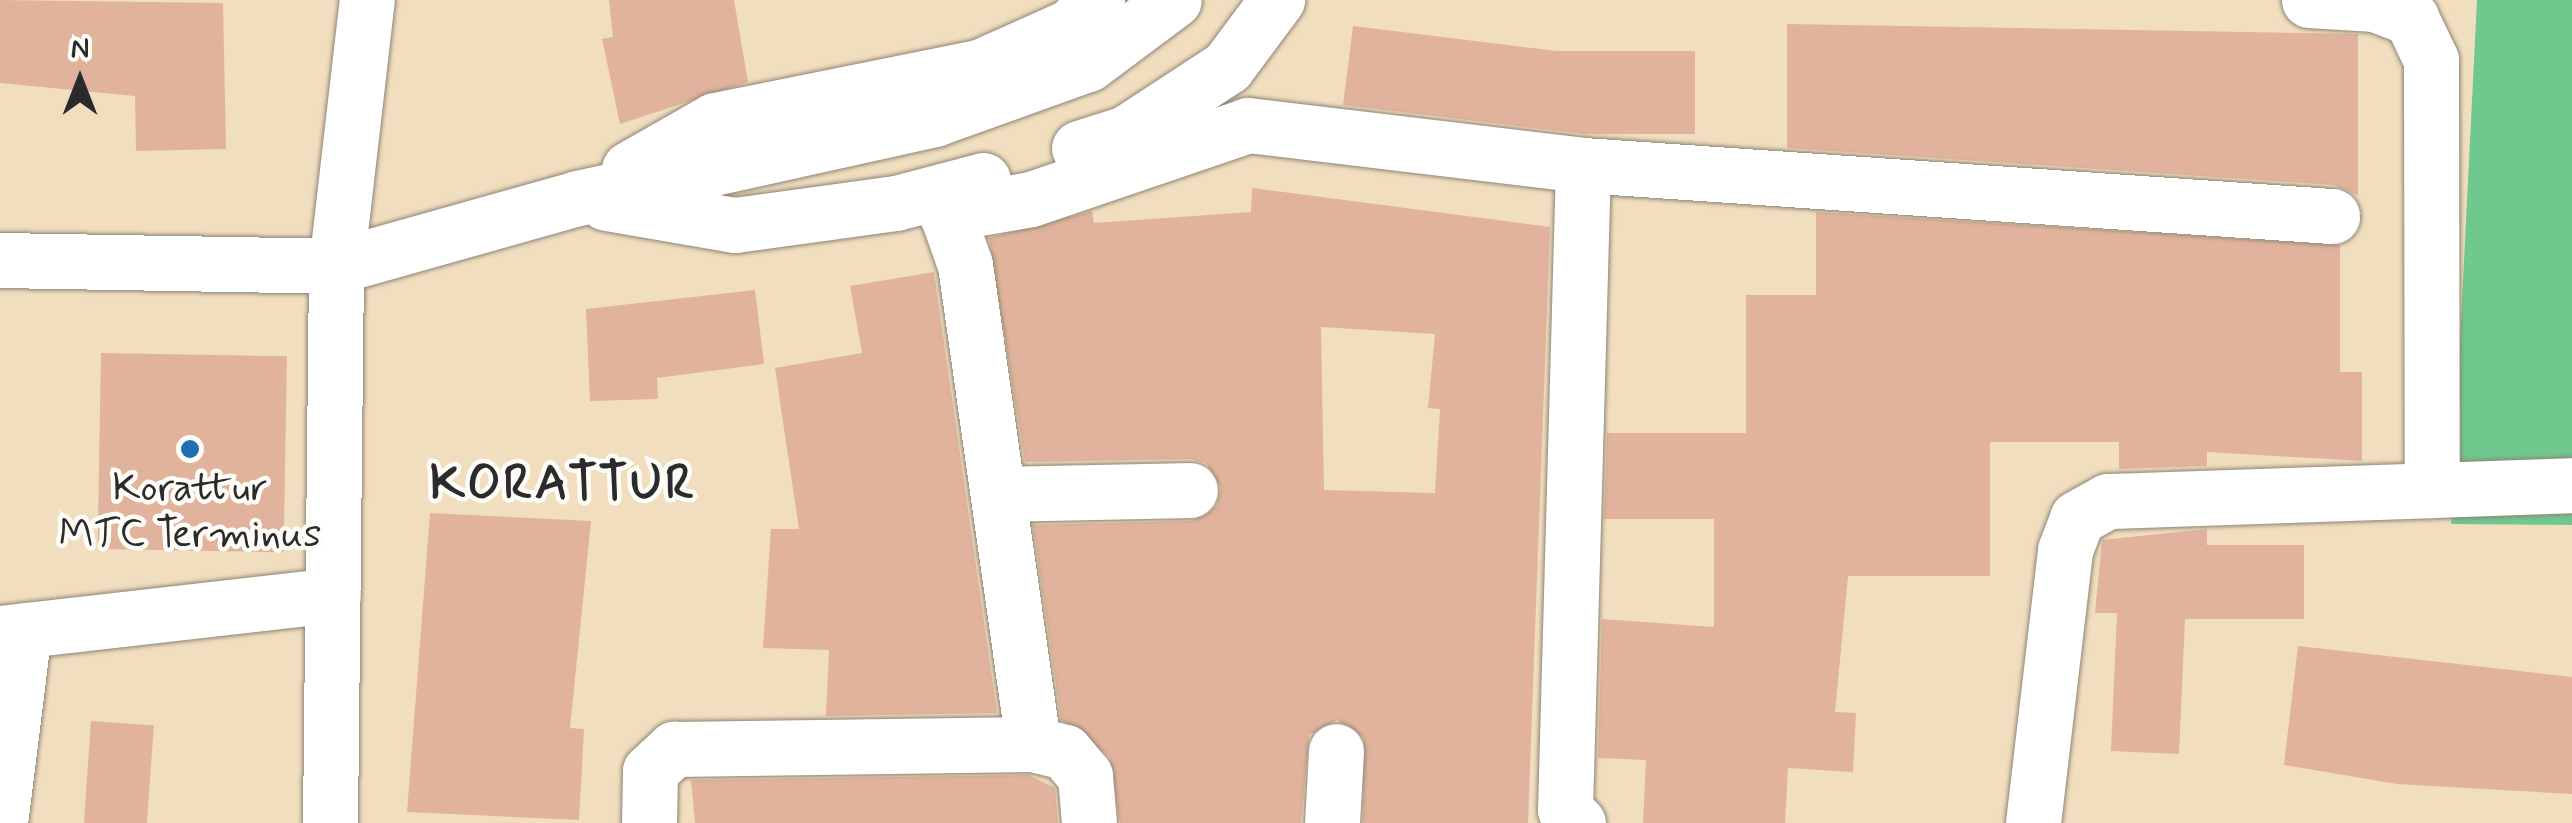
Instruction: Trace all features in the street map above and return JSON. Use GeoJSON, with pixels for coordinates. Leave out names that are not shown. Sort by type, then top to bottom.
{"type":"FeatureCollection","features":[{"type":"Feature","properties":{"kind":"street"},"geometry":{"type":"LineString","coordinates":[[330,823],[336,266],[367,0]]}},
{"type":"Feature","properties":{"kind":"street"},"geometry":{"type":"LineString","coordinates":[[578,198],[715,120],[979,67],[1072,26],[1097,0]]}},
{"type":"Feature","properties":{"kind":"street"},"geometry":{"type":"LineString","coordinates":[[0,260],[336,266],[578,198],[934,119],[1088,64],[1174,0]]}},
{"type":"Feature","properties":{"kind":"street"},"geometry":{"type":"LineString","coordinates":[[943,204],[1126,133],[1227,67],[1276,0]]}},
{"type":"Feature","properties":{"kind":"street"},"geometry":{"type":"LineString","coordinates":[[2309,0],[2375,4],[2411,18],[2432,60],[2432,490]]}},
{"type":"Feature","properties":{"kind":"street"},"geometry":{"type":"LineString","coordinates":[[578,198],[734,224],[1031,199],[1248,124],[1584,165],[2332,216]]}},
{"type":"Feature","properties":{"kind":"street"},"geometry":{"type":"LineString","coordinates":[[1568,819],[1584,165]]}},
{"type":"Feature","properties":{"kind":"street"},"geometry":{"type":"LineString","coordinates":[[943,204],[964,265],[1033,744]]}},
{"type":"Feature","properties":{"kind":"street"},"geometry":{"type":"LineString","coordinates":[[2033,823],[2076,518],[2108,501],[2572,485]]}},
{"type":"Feature","properties":{"kind":"street"},"geometry":{"type":"LineString","coordinates":[[999,494],[1190,490]]}},
{"type":"Feature","properties":{"kind":"street"},"geometry":{"type":"LineString","coordinates":[[0,823],[12,631],[333,595]]}},
{"type":"Feature","properties":{"kind":"street"},"geometry":{"type":"LineString","coordinates":[[649,823],[650,771],[674,749],[1033,744],[1065,752],[1085,776],[1089,823]]}},
{"type":"Feature","properties":{"kind":"street"},"geometry":{"type":"LineString","coordinates":[[1332,823],[1336,750]]}},
{"type":"Feature","properties":{"kind":"green space"},"geometry":{"type":"Polygon","coordinates":[[[2477,0],[2572,0],[2572,525],[2451,524],[2477,0]]]}},
{"type":"Feature","properties":{"kind":"building"},"geometry":{"type":"Polygon","coordinates":[[[0,0],[223,3],[226,149],[136,151],[135,96],[0,83],[0,0]]]}},
{"type":"Feature","properties":{"kind":"building"},"geometry":{"type":"Polygon","coordinates":[[[609,0],[734,0],[748,82],[620,124],[602,39],[613,37],[609,0]]]}},
{"type":"Feature","properties":{"kind":"building"},"geometry":{"type":"Polygon","coordinates":[[[1787,24],[2358,34],[2358,195],[2334,185],[1787,148],[1787,24]]]}},
{"type":"Feature","properties":{"kind":"building"},"geometry":{"type":"Polygon","coordinates":[[[1353,26],[1556,51],[1695,51],[1695,134],[1585,134],[1343,105],[1353,26]]]}},
{"type":"Feature","properties":{"kind":"building"},"geometry":{"type":"Polygon","coordinates":[[[1252,188],[1550,227],[1528,823],[1363,823],[1364,738],[1337,720],[1309,735],[1301,823],[1120,823],[1110,757],[1061,719],[1033,525],[1192,521],[1217,506],[1221,488],[1206,463],[1190,459],[1025,462],[989,238],[1092,211],[1094,223],[1251,212],[1252,188]],[[1321,327],[1324,490],[1435,493],[1440,409],[1428,408],[1435,334],[1321,327]]]}},
{"type":"Feature","properties":{"kind":"building"},"geometry":{"type":"Polygon","coordinates":[[[1816,212],[2340,245],[2340,372],[2362,372],[2362,461],[2207,452],[2207,466],[2119,469],[2119,442],[1990,442],[1990,576],[1848,576],[1835,712],[1856,713],[1853,772],[1788,768],[1785,823],[1643,823],[1646,760],[1598,758],[1602,619],[1714,627],[1714,519],[1604,519],[1607,433],[1746,433],[1746,295],[1816,295],[1816,212]]]}},
{"type":"Feature","properties":{"kind":"building"},"geometry":{"type":"Polygon","coordinates":[[[934,272],[997,713],[826,716],[829,650],[763,648],[771,529],[799,529],[775,368],[862,353],[850,286],[934,272]]]}},
{"type":"Feature","properties":{"kind":"building"},"geometry":{"type":"Polygon","coordinates":[[[755,290],[764,364],[657,378],[658,399],[590,401],[586,309],[755,290]]]}},
{"type":"Feature","properties":{"kind":"building"},"geometry":{"type":"Polygon","coordinates":[[[101,353],[287,356],[284,552],[98,549],[101,353]]]}},
{"type":"Feature","properties":{"kind":"building"},"geometry":{"type":"Polygon","coordinates":[[[430,513],[591,521],[570,728],[584,729],[579,820],[407,812],[430,513]]]}},
{"type":"Feature","properties":{"kind":"building"},"geometry":{"type":"Polygon","coordinates":[[[2207,529],[2207,545],[2304,545],[2304,619],[2185,619],[2179,754],[2111,751],[2117,613],[2095,613],[2102,540],[2207,529]]]}},
{"type":"Feature","properties":{"kind":"building"},"geometry":{"type":"Polygon","coordinates":[[[2298,646],[2572,677],[2572,794],[2397,784],[2284,765],[2298,646]]]}},
{"type":"Feature","properties":{"kind":"building"},"geometry":{"type":"Polygon","coordinates":[[[91,721],[154,725],[147,823],[84,823],[91,721]]]}},
{"type":"Feature","properties":{"kind":"building"},"geometry":{"type":"Polygon","coordinates":[[[1029,775],[1055,788],[1058,823],[695,823],[691,780],[1029,775]]]}},
{"type":"Feature","properties":{"kind":"place","name":"Korattur MTC Terminus"},"geometry":{"type":"Point","coordinates":[190,449]}},
{"type":"Feature","properties":{"kind":"district","name":"KORATTUR"},"geometry":{"type":"Point","coordinates":[563,485]}}]}
